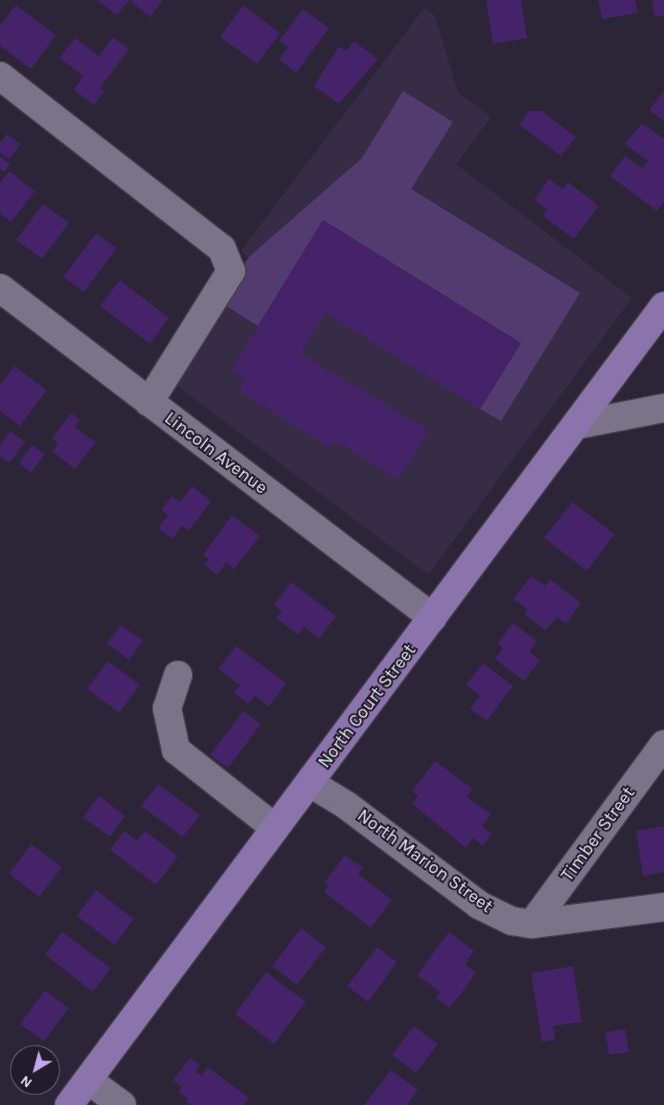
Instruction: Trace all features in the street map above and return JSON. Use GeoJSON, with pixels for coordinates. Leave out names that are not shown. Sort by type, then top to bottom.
{"type":"FeatureCollection","features":[{"type":"Feature","properties":{"kind":"main road","name":"North Court Street"},"geometry":{"type":"LineString","coordinates":[[69,1105],[664,306]]}},
{"type":"Feature","properties":{"kind":"street"},"geometry":{"type":"LineString","coordinates":[[0,76],[222,249],[231,272],[149,402]]}},
{"type":"Feature","properties":{"kind":"street","name":"Lincoln Avenue"},"geometry":{"type":"LineString","coordinates":[[0,288],[433,618]]}},
{"type":"Feature","properties":{"kind":"street"},"geometry":{"type":"LineString","coordinates":[[576,425],[664,408]]}},
{"type":"Feature","properties":{"kind":"street"},"geometry":{"type":"LineString","coordinates":[[178,674],[167,708],[176,750],[275,828]]}},
{"type":"Feature","properties":{"kind":"street","name":"Timber Street"},"geometry":{"type":"LineString","coordinates":[[532,924],[664,744]]}},
{"type":"Feature","properties":{"kind":"street","name":"North Marion Street"},"geometry":{"type":"LineString","coordinates":[[310,782],[346,805],[479,905],[512,921],[532,924],[664,907]]}},
{"type":"Feature","properties":{"kind":"street"},"geometry":{"type":"LineString","coordinates":[[88,1080],[122,1105]]}},
{"type":"Feature","properties":{"kind":"shaded area"},"geometry":{"type":"Polygon","coordinates":[[[424,8],[435,16],[458,92],[491,117],[456,164],[632,298],[428,575],[164,376],[249,258],[241,251],[424,8]]]}},
{"type":"Feature","properties":{"kind":"shaded area"},"geometry":{"type":"Polygon","coordinates":[[[403,91],[453,122],[411,189],[580,293],[501,421],[480,409],[521,343],[323,220],[258,326],[225,305],[221,297],[249,257],[362,158],[403,91]]]}},
{"type":"Feature","properties":{"kind":"building"},"geometry":{"type":"Polygon","coordinates":[[[97,0],[129,0],[117,15],[97,0]]]}},
{"type":"Feature","properties":{"kind":"building"},"geometry":{"type":"Polygon","coordinates":[[[133,0],[163,0],[150,17],[131,2],[133,0]]]}},
{"type":"Feature","properties":{"kind":"building"},"geometry":{"type":"Polygon","coordinates":[[[486,0],[521,0],[527,38],[493,44],[486,0]]]}},
{"type":"Feature","properties":{"kind":"building"},"geometry":{"type":"Polygon","coordinates":[[[598,0],[635,0],[638,13],[602,19],[598,0]]]}},
{"type":"Feature","properties":{"kind":"building"},"geometry":{"type":"Polygon","coordinates":[[[652,0],[664,0],[664,16],[655,17],[652,0]]]}},
{"type":"Feature","properties":{"kind":"building"},"geometry":{"type":"Polygon","coordinates":[[[16,5],[56,35],[31,69],[0,46],[0,25],[16,5]]]}},
{"type":"Feature","properties":{"kind":"building"},"geometry":{"type":"Polygon","coordinates":[[[243,5],[280,33],[257,64],[220,37],[243,5]]]}},
{"type":"Feature","properties":{"kind":"building"},"geometry":{"type":"Polygon","coordinates":[[[303,9],[329,28],[296,73],[279,59],[288,47],[279,41],[303,9]]]}},
{"type":"Feature","properties":{"kind":"building"},"geometry":{"type":"Polygon","coordinates":[[[113,37],[129,49],[100,88],[104,92],[94,105],[74,90],[83,76],[59,58],[75,38],[99,56],[113,37]]]}},
{"type":"Feature","properties":{"kind":"building"},"geometry":{"type":"Polygon","coordinates":[[[354,41],[378,59],[339,104],[314,86],[339,46],[346,51],[354,41]]]}},
{"type":"Feature","properties":{"kind":"building"},"geometry":{"type":"Polygon","coordinates":[[[664,91],[664,121],[649,110],[664,91]]]}},
{"type":"Feature","properties":{"kind":"building"},"geometry":{"type":"Polygon","coordinates":[[[529,111],[542,111],[576,137],[561,156],[519,125],[529,111]]]}},
{"type":"Feature","properties":{"kind":"building"},"geometry":{"type":"Polygon","coordinates":[[[642,123],[664,139],[664,202],[657,211],[610,176],[625,156],[642,168],[648,161],[625,144],[642,123]]]}},
{"type":"Feature","properties":{"kind":"building"},"geometry":{"type":"Polygon","coordinates":[[[7,134],[21,144],[9,159],[0,153],[0,143],[7,134]]]}},
{"type":"Feature","properties":{"kind":"building"},"geometry":{"type":"Polygon","coordinates":[[[0,156],[10,164],[4,172],[0,169],[0,156]]]}},
{"type":"Feature","properties":{"kind":"building"},"geometry":{"type":"Polygon","coordinates":[[[9,171],[35,191],[11,222],[0,214],[0,183],[9,171]]]}},
{"type":"Feature","properties":{"kind":"building"},"geometry":{"type":"Polygon","coordinates":[[[549,179],[563,189],[568,182],[599,206],[574,239],[543,216],[547,210],[534,200],[549,179]]]}},
{"type":"Feature","properties":{"kind":"building"},"geometry":{"type":"Polygon","coordinates":[[[43,204],[69,223],[42,259],[16,240],[43,204]]]}},
{"type":"Feature","properties":{"kind":"building"},"geometry":{"type":"Polygon","coordinates":[[[323,220],[521,343],[480,409],[325,313],[301,353],[429,431],[398,480],[335,441],[330,448],[239,391],[246,379],[231,370],[323,220]]]}},
{"type":"Feature","properties":{"kind":"building"},"geometry":{"type":"Polygon","coordinates":[[[96,233],[117,248],[84,292],[63,277],[96,233]]]}},
{"type":"Feature","properties":{"kind":"building"},"geometry":{"type":"Polygon","coordinates":[[[120,280],[169,318],[150,344],[100,306],[120,280]]]}},
{"type":"Feature","properties":{"kind":"building"},"geometry":{"type":"Polygon","coordinates":[[[14,366],[47,390],[20,426],[0,411],[0,385],[14,366]]]}},
{"type":"Feature","properties":{"kind":"building"},"geometry":{"type":"Polygon","coordinates":[[[71,413],[80,420],[75,427],[96,442],[75,469],[52,451],[58,443],[52,438],[71,413]]]}},
{"type":"Feature","properties":{"kind":"building"},"geometry":{"type":"Polygon","coordinates":[[[10,431],[25,442],[10,463],[0,456],[0,445],[10,431]]]}},
{"type":"Feature","properties":{"kind":"building"},"geometry":{"type":"Polygon","coordinates":[[[32,445],[45,454],[31,473],[19,463],[32,445]]]}},
{"type":"Feature","properties":{"kind":"building"},"geometry":{"type":"Polygon","coordinates":[[[192,486],[211,501],[189,531],[182,526],[172,539],[158,528],[168,515],[161,510],[172,496],[180,502],[192,486]]]}},
{"type":"Feature","properties":{"kind":"building"},"geometry":{"type":"Polygon","coordinates":[[[572,502],[615,534],[587,571],[544,538],[572,502]]]}},
{"type":"Feature","properties":{"kind":"building"},"geometry":{"type":"Polygon","coordinates":[[[232,515],[260,536],[234,569],[226,563],[217,575],[204,565],[209,559],[203,555],[232,515]]]}},
{"type":"Feature","properties":{"kind":"building"},"geometry":{"type":"Polygon","coordinates":[[[531,576],[545,586],[550,579],[581,603],[566,624],[557,617],[546,631],[524,614],[527,609],[513,599],[531,576]]]}},
{"type":"Feature","properties":{"kind":"building"},"geometry":{"type":"Polygon","coordinates":[[[291,582],[336,616],[319,639],[304,627],[298,635],[276,618],[282,611],[274,605],[291,582]]]}},
{"type":"Feature","properties":{"kind":"building"},"geometry":{"type":"Polygon","coordinates":[[[513,623],[537,641],[529,652],[540,660],[524,681],[495,659],[503,648],[497,644],[513,623]]]}},
{"type":"Feature","properties":{"kind":"building"},"geometry":{"type":"Polygon","coordinates":[[[121,625],[143,641],[129,660],[107,643],[121,625]]]}},
{"type":"Feature","properties":{"kind":"building"},"geometry":{"type":"Polygon","coordinates":[[[236,646],[286,683],[269,707],[255,696],[248,704],[234,693],[240,685],[218,669],[236,646]]]}},
{"type":"Feature","properties":{"kind":"building"},"geometry":{"type":"Polygon","coordinates":[[[108,661],[140,685],[119,713],[87,689],[108,661]]]}},
{"type":"Feature","properties":{"kind":"building"},"geometry":{"type":"Polygon","coordinates":[[[483,663],[513,686],[487,721],[470,709],[480,696],[466,685],[483,663]]]}},
{"type":"Feature","properties":{"kind":"building"},"geometry":{"type":"Polygon","coordinates":[[[243,711],[261,724],[228,768],[210,755],[243,711]]]}},
{"type":"Feature","properties":{"kind":"building"},"geometry":{"type":"Polygon","coordinates":[[[435,761],[473,789],[467,797],[491,814],[482,826],[492,834],[483,846],[473,838],[466,848],[412,804],[418,796],[412,791],[435,761]]]}},
{"type":"Feature","properties":{"kind":"building"},"geometry":{"type":"Polygon","coordinates":[[[158,784],[200,815],[183,837],[141,806],[158,784]]]}},
{"type":"Feature","properties":{"kind":"building"},"geometry":{"type":"Polygon","coordinates":[[[99,796],[125,816],[110,837],[83,817],[99,796]]]}},
{"type":"Feature","properties":{"kind":"building"},"geometry":{"type":"Polygon","coordinates":[[[664,826],[664,872],[643,876],[636,831],[664,826]]]}},
{"type":"Feature","properties":{"kind":"building"},"geometry":{"type":"Polygon","coordinates":[[[124,831],[137,841],[145,831],[178,856],[156,885],[110,850],[124,831]]]}},
{"type":"Feature","properties":{"kind":"building"},"geometry":{"type":"Polygon","coordinates":[[[31,844],[62,867],[39,897],[9,874],[31,844]]]}},
{"type":"Feature","properties":{"kind":"building"},"geometry":{"type":"Polygon","coordinates":[[[345,855],[363,868],[358,874],[392,900],[371,928],[324,892],[328,886],[324,883],[345,855]]]}},
{"type":"Feature","properties":{"kind":"building"},"geometry":{"type":"Polygon","coordinates":[[[96,890],[134,919],[115,945],[77,916],[96,890]]]}},
{"type":"Feature","properties":{"kind":"building"},"geometry":{"type":"Polygon","coordinates":[[[301,928],[326,947],[297,985],[272,966],[301,928]]]}},
{"type":"Feature","properties":{"kind":"building"},"geometry":{"type":"Polygon","coordinates":[[[62,932],[111,968],[93,992],[45,955],[62,932]]]}},
{"type":"Feature","properties":{"kind":"building"},"geometry":{"type":"Polygon","coordinates":[[[449,932],[474,951],[465,964],[476,973],[450,1008],[436,998],[440,992],[417,975],[449,932]]]}},
{"type":"Feature","properties":{"kind":"building"},"geometry":{"type":"Polygon","coordinates":[[[377,947],[397,962],[368,1002],[347,986],[377,947]]]}},
{"type":"Feature","properties":{"kind":"building"},"geometry":{"type":"Polygon","coordinates":[[[573,966],[582,1022],[553,1026],[555,1040],[542,1042],[531,973],[573,966]]]}},
{"type":"Feature","properties":{"kind":"building"},"geometry":{"type":"Polygon","coordinates":[[[266,972],[306,1002],[274,1044],[235,1014],[266,972]]]}},
{"type":"Feature","properties":{"kind":"building"},"geometry":{"type":"Polygon","coordinates":[[[45,990],[69,1008],[44,1041],[20,1024],[45,990]]]}},
{"type":"Feature","properties":{"kind":"building"},"geometry":{"type":"Polygon","coordinates":[[[414,1026],[438,1044],[416,1073],[392,1055],[414,1026]]]}},
{"type":"Feature","properties":{"kind":"building"},"geometry":{"type":"Polygon","coordinates":[[[625,1029],[629,1052],[609,1055],[605,1032],[625,1029]]]}},
{"type":"Feature","properties":{"kind":"building"},"geometry":{"type":"Polygon","coordinates":[[[190,1058],[200,1065],[196,1072],[201,1076],[208,1067],[249,1098],[244,1105],[191,1105],[186,1102],[188,1099],[178,1091],[182,1087],[173,1080],[190,1058]]]}},
{"type":"Feature","properties":{"kind":"building"},"geometry":{"type":"Polygon","coordinates":[[[391,1070],[418,1090],[407,1105],[364,1105],[391,1070]]]}}]}
